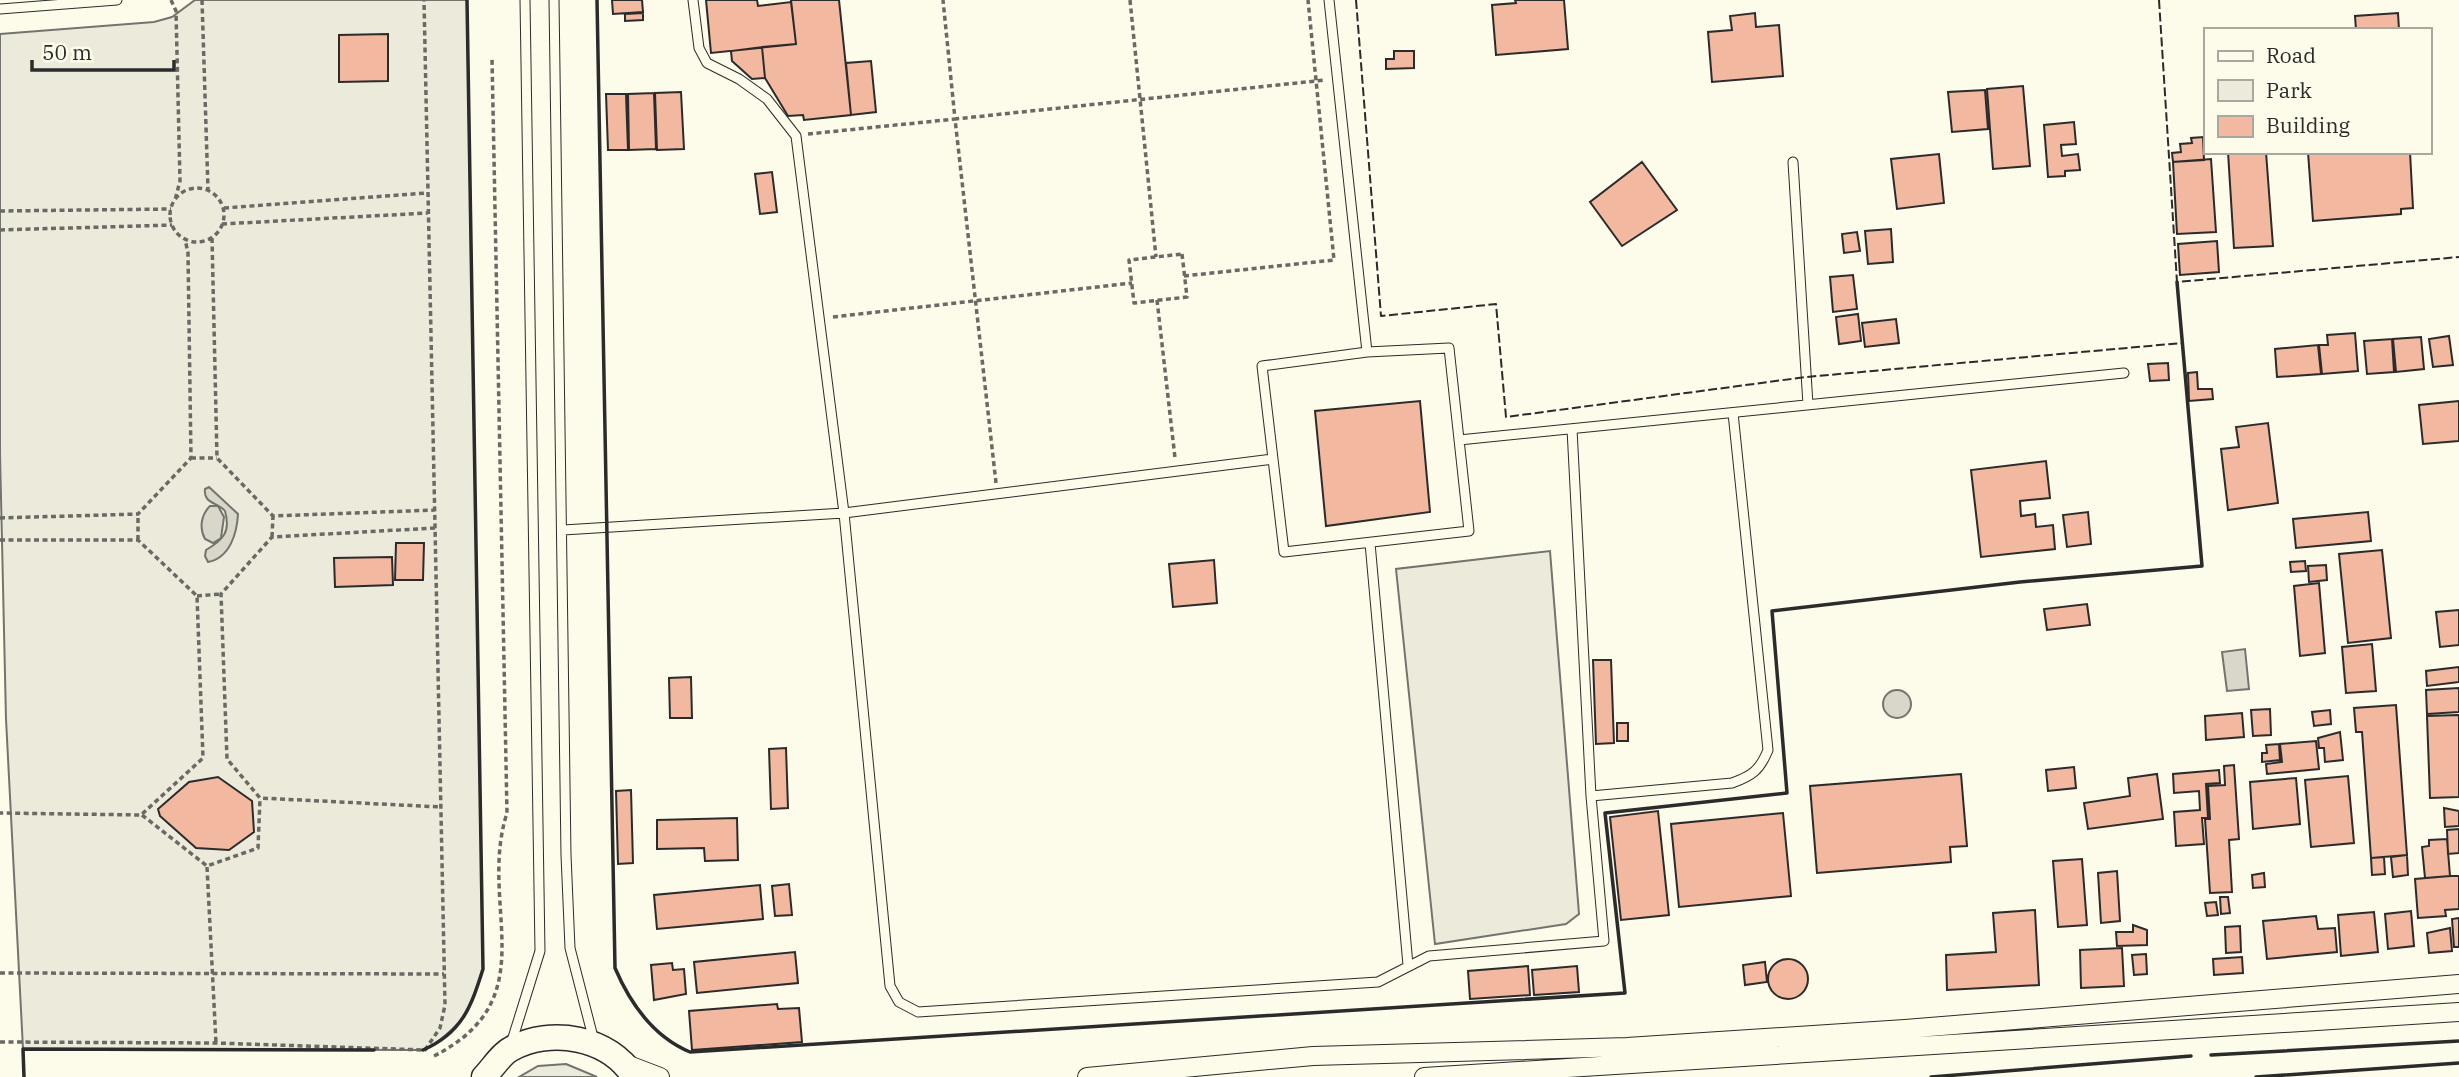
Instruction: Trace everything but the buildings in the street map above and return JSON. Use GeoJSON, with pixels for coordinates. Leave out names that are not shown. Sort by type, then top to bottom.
{"type":"FeatureCollection","features":[{"type":"Feature","properties":{"kind":"street"},"geometry":{"type":"LineString","coordinates":[[1087,1077],[1313,1056],[1628,1047],[2459,984]]}},
{"type":"Feature","properties":{"kind":"street"},"geometry":{"type":"LineString","coordinates":[[2410,1015],[2411,988]]}},
{"type":"Feature","properties":{"kind":"street"},"geometry":{"type":"LineString","coordinates":[[2199,1005],[2200,1028]]}},
{"type":"Feature","properties":{"kind":"street"},"geometry":{"type":"LineString","coordinates":[[1424,1077],[2459,1012]]}},
{"type":"Feature","properties":{"kind":"street"},"geometry":{"type":"LineString","coordinates":[[484,1077],[509,1049],[551,1036],[595,1043],[630,1071],[660,1077]]}},
{"type":"Feature","properties":{"kind":"street"},"geometry":{"type":"LineString","coordinates":[[1507,1072],[1508,1051]]}},
{"type":"Feature","properties":{"kind":"lane"},"geometry":{"type":"LineString","coordinates":[[0,9],[117,0]]}},
{"type":"Feature","properties":{"kind":"lane"},"geometry":{"type":"LineString","coordinates":[[509,1049],[540,951],[525,0]]}},
{"type":"Feature","properties":{"kind":"lane"},"geometry":{"type":"LineString","coordinates":[[554,0],[570,948],[595,1043]]}},
{"type":"Feature","properties":{"kind":"lane"},"geometry":{"type":"LineString","coordinates":[[693,0],[699,48],[707,62],[739,79],[767,99],[796,136],[817,319],[844,513],[890,986],[899,1002],[918,1012],[1378,982],[1429,956],[1604,941],[1591,796],[1572,429]]}},
{"type":"Feature","properties":{"kind":"lane"},"geometry":{"type":"LineString","coordinates":[[1329,0],[1367,352]]}},
{"type":"Feature","properties":{"kind":"lane"},"geometry":{"type":"LineString","coordinates":[[1794,162],[1808,405]]}},
{"type":"Feature","properties":{"kind":"lane"},"geometry":{"type":"LineString","coordinates":[[1449,348],[1459,440],[1469,531],[1284,552],[1262,366],[1367,352],[1449,348]]}},
{"type":"Feature","properties":{"kind":"lane"},"geometry":{"type":"LineString","coordinates":[[1459,440],[2124,373]]}},
{"type":"Feature","properties":{"kind":"lane"},"geometry":{"type":"LineString","coordinates":[[1591,796],[1732,783],[1752,776],[1762,766],[1768,750],[1733,413]]}},
{"type":"Feature","properties":{"kind":"lane"},"geometry":{"type":"LineString","coordinates":[[563,530],[844,513],[1273,459]]}},
{"type":"Feature","properties":{"kind":"lane"},"geometry":{"type":"LineString","coordinates":[[1370,543],[1408,965]]}},
{"type":"Feature","properties":{"kind":"path"},"geometry":{"type":"LineString","coordinates":[[171,0],[176,10],[180,181],[171,209],[172,225],[185,239],[194,242],[212,238]]}},
{"type":"Feature","properties":{"kind":"path"},"geometry":{"type":"LineString","coordinates":[[202,0],[208,190]]}},
{"type":"Feature","properties":{"kind":"path"},"geometry":{"type":"LineString","coordinates":[[0,1042],[216,1043],[425,1050],[440,1028],[445,1005],[424,0]]}},
{"type":"Feature","properties":{"kind":"path"},"geometry":{"type":"LineString","coordinates":[[943,0],[997,493]]}},
{"type":"Feature","properties":{"kind":"path"},"geometry":{"type":"LineString","coordinates":[[1130,0],[1156,257]]}},
{"type":"Feature","properties":{"kind":"path"},"geometry":{"type":"LineString","coordinates":[[1184,276],[1334,260],[1308,0]]}},
{"type":"Feature","properties":{"kind":"path"},"geometry":{"type":"LineString","coordinates":[[434,1056],[476,1027],[494,1003],[502,966],[500,836],[507,813],[492,58]]}},
{"type":"Feature","properties":{"kind":"path"},"geometry":{"type":"LineString","coordinates":[[796,136],[1337,78]]}},
{"type":"Feature","properties":{"kind":"path"},"geometry":{"type":"LineString","coordinates":[[175,200],[194,188],[208,190],[224,208],[222,224],[212,238],[217,458],[273,516],[272,537],[221,594],[197,596]]}},
{"type":"Feature","properties":{"kind":"path"},"geometry":{"type":"LineString","coordinates":[[224,208],[428,193]]}},
{"type":"Feature","properties":{"kind":"path"},"geometry":{"type":"LineString","coordinates":[[0,211],[171,209]]}},
{"type":"Feature","properties":{"kind":"path"},"geometry":{"type":"LineString","coordinates":[[222,224],[428,213]]}},
{"type":"Feature","properties":{"kind":"path"},"geometry":{"type":"LineString","coordinates":[[0,230],[172,225]]}},
{"type":"Feature","properties":{"kind":"path"},"geometry":{"type":"LineString","coordinates":[[138,540],[138,514],[191,458],[188,253],[185,239]]}},
{"type":"Feature","properties":{"kind":"path"},"geometry":{"type":"LineString","coordinates":[[1182,254],[1184,276],[1186,297],[1134,303],[1129,260],[1182,254]]}},
{"type":"Feature","properties":{"kind":"path"},"geometry":{"type":"LineString","coordinates":[[817,319],[1132,283]]}},
{"type":"Feature","properties":{"kind":"path"},"geometry":{"type":"LineString","coordinates":[[1157,300],[1176,471]]}},
{"type":"Feature","properties":{"kind":"path"},"geometry":{"type":"LineString","coordinates":[[191,458],[217,458]]}},
{"type":"Feature","properties":{"kind":"path"},"geometry":{"type":"LineString","coordinates":[[273,516],[435,510]]}},
{"type":"Feature","properties":{"kind":"path"},"geometry":{"type":"LineString","coordinates":[[0,518],[138,514]]}},
{"type":"Feature","properties":{"kind":"path"},"geometry":{"type":"LineString","coordinates":[[272,537],[435,528]]}},
{"type":"Feature","properties":{"kind":"path"},"geometry":{"type":"LineString","coordinates":[[0,540],[138,540],[197,596],[203,758],[141,815]]}},
{"type":"Feature","properties":{"kind":"path"},"geometry":{"type":"LineString","coordinates":[[207,866],[258,848],[260,798],[228,759],[221,594]]}},
{"type":"Feature","properties":{"kind":"path"},"geometry":{"type":"LineString","coordinates":[[260,798],[441,807]]}},
{"type":"Feature","properties":{"kind":"path"},"geometry":{"type":"LineString","coordinates":[[0,813],[141,815],[207,866],[216,1043]]}},
{"type":"Feature","properties":{"kind":"path"},"geometry":{"type":"LineString","coordinates":[[0,973],[444,974]]}},
{"type":"Feature","properties":{"kind":"green space"},"geometry":{"type":"Polygon","coordinates":[[[195,0],[467,0],[483,969],[469,1007],[457,1025],[425,1050],[23,1049],[6,719],[0,453],[0,34],[154,22],[172,17],[195,0]]]}},
{"type":"Feature","properties":{"kind":"green space"},"geometry":{"type":"Polygon","coordinates":[[[1550,551],[1579,914],[1566,924],[1435,944],[1396,569],[1550,551]]]}},
{"type":"Feature","properties":{"kind":"green space"},"geometry":{"type":"Polygon","coordinates":[[[566,1064],[597,1077],[519,1077],[538,1066],[566,1064]]]}},
{"type":"Feature","properties":{"kind":"shaded area"},"geometry":{"type":"Polygon","coordinates":[[[209,487],[238,514],[231,544],[216,560],[208,562],[206,550],[221,539],[227,525],[225,511],[206,498],[205,489],[209,487]]]}},
{"type":"Feature","properties":{"kind":"shaded area"},"geometry":{"type":"Polygon","coordinates":[[[210,506],[218,506],[224,517],[221,538],[213,543],[205,539],[202,526],[203,517],[210,506]]]}},
{"type":"Feature","properties":{"kind":"shaded area"},"geometry":{"type":"Polygon","coordinates":[[[2245,649],[2249,689],[2227,691],[2222,652],[2245,649]]]}},
{"type":"Feature","properties":{"kind":"shaded area"},"geometry":{"type":"Polygon","coordinates":[[[1897,690],[1907,694],[1911,704],[1907,714],[1897,718],[1887,714],[1883,704],[1887,694],[1897,690]]]}},
{"type":"Feature","properties":{"kind":"fence"},"geometry":{"type":"LineString","coordinates":[[1356,0],[1381,316],[1496,304],[1506,417],[1806,377],[2182,343]]}},
{"type":"Feature","properties":{"kind":"fence"},"geometry":{"type":"LineString","coordinates":[[2159,0],[2177,282],[2459,257]]}},
{"type":"Feature","properties":{"kind":"wall"},"geometry":{"type":"LineString","coordinates":[[423,1050],[447,1036],[456,1027],[469,1007],[483,969],[467,0]]}},
{"type":"Feature","properties":{"kind":"wall"},"geometry":{"type":"LineString","coordinates":[[597,0],[615,968],[628,994],[645,1018],[665,1037],[690,1052],[1625,993],[1605,813],[1787,793],[1772,611],[2020,582],[2202,566],[2177,282]]}},
{"type":"Feature","properties":{"kind":"wall"},"geometry":{"type":"LineString","coordinates":[[2211,1055],[2459,1041]]}},
{"type":"Feature","properties":{"kind":"wall"},"geometry":{"type":"LineString","coordinates":[[24,1077],[23,1049],[374,1050]]}},
{"type":"Feature","properties":{"kind":"wall"},"geometry":{"type":"LineString","coordinates":[[1931,1077],[2191,1056]]}},
{"type":"Feature","properties":{"kind":"wall"},"geometry":{"type":"LineString","coordinates":[[2256,1077],[2459,1063]]}}]}
